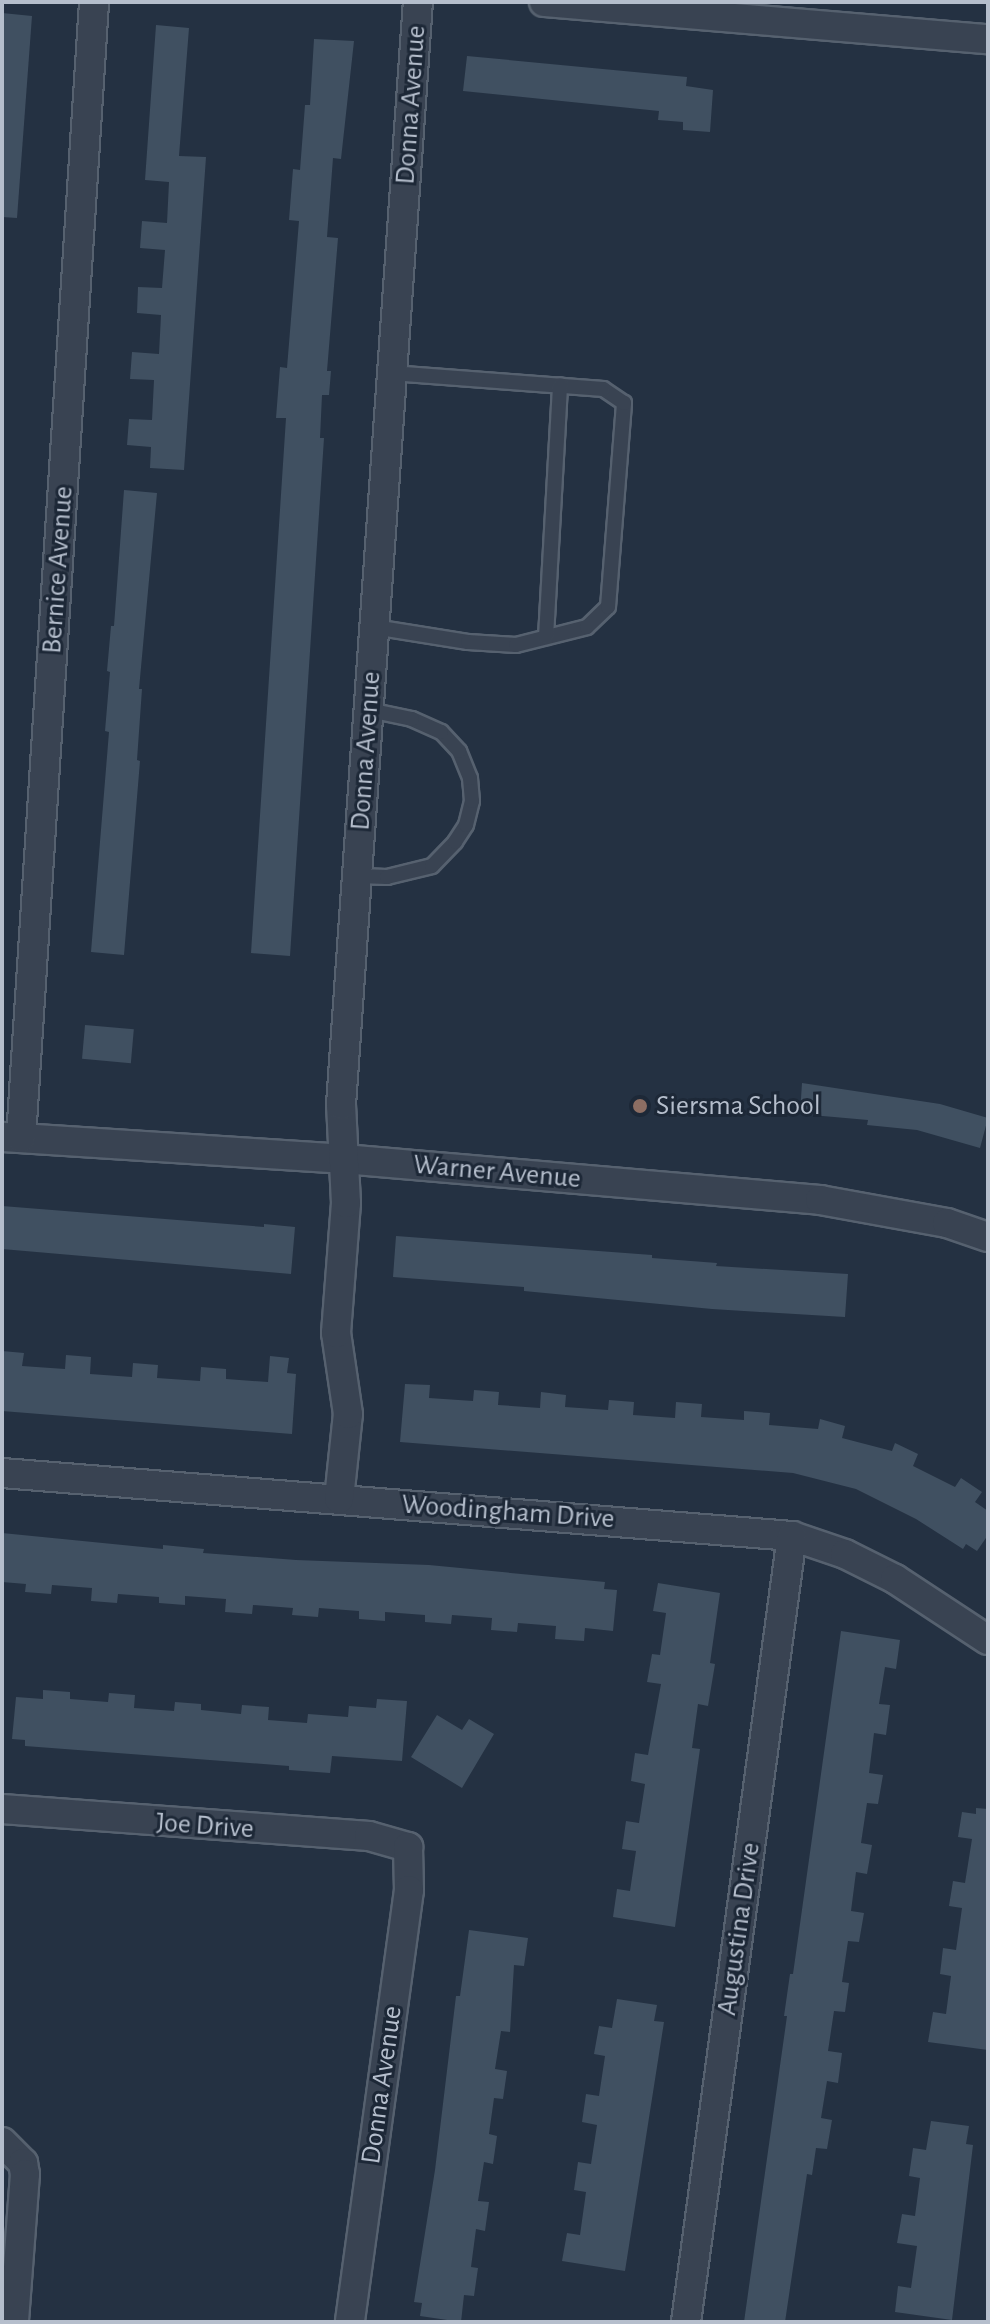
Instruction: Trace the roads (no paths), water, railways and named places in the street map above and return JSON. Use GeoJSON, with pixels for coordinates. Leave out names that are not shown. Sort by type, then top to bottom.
{"type":"FeatureCollection","features":[{"type":"Feature","properties":{"kind":"street","name":"Bernice Avenue"},"geometry":{"type":"LineString","coordinates":[[12,1137],[94,2]]}},
{"type":"Feature","properties":{"kind":"street","name":"Donna Avenue"},"geometry":{"type":"LineString","coordinates":[[339,1499],[348,1414],[336,1333],[346,1203],[341,1105],[418,2]]}},
{"type":"Feature","properties":{"kind":"street"},"geometry":{"type":"LineString","coordinates":[[544,2],[988,39]]}},
{"type":"Feature","properties":{"kind":"street","name":"Warner Avenue"},"geometry":{"type":"LineString","coordinates":[[12,1137],[343,1159],[820,1200],[947,1223],[988,1237]]}},
{"type":"Feature","properties":{"kind":"street","name":"Woodingham Drive"},"geometry":{"type":"LineString","coordinates":[[2,1473],[792,1536],[845,1554],[895,1579],[988,1640]]}},
{"type":"Feature","properties":{"kind":"street","name":"Augustina Drive"},"geometry":{"type":"LineString","coordinates":[[686,2322],[792,1536]]}},
{"type":"Feature","properties":{"kind":"street","name":"Joe Drive"},"geometry":{"type":"LineString","coordinates":[[2,1809],[369,1836],[408,1847]]}},
{"type":"Feature","properties":{"kind":"street","name":"Donna Avenue"},"geometry":{"type":"LineString","coordinates":[[350,2322],[409,1890],[408,1847]]}},
{"type":"Feature","properties":{"kind":"street"},"geometry":{"type":"LineString","coordinates":[[2,2142],[23,2163],[26,2189],[14,2322]]}},
{"type":"Feature","properties":{"kind":"lane"},"geometry":{"type":"LineString","coordinates":[[374,627],[468,642],[516,645],[587,627],[608,607],[624,403],[603,389],[392,373]]}},
{"type":"Feature","properties":{"kind":"lane"},"geometry":{"type":"LineString","coordinates":[[546,637],[560,385]]}},
{"type":"Feature","properties":{"kind":"lane"},"geometry":{"type":"LineString","coordinates":[[358,876],[387,877],[432,866],[448,854],[466,825],[472,801],[470,778],[459,751],[441,732],[412,719],[369,710]]}},
{"type":"Feature","properties":{"kind":"place","name":"Siersma School"},"geometry":{"type":"Point","coordinates":[640,1106]}}]}
